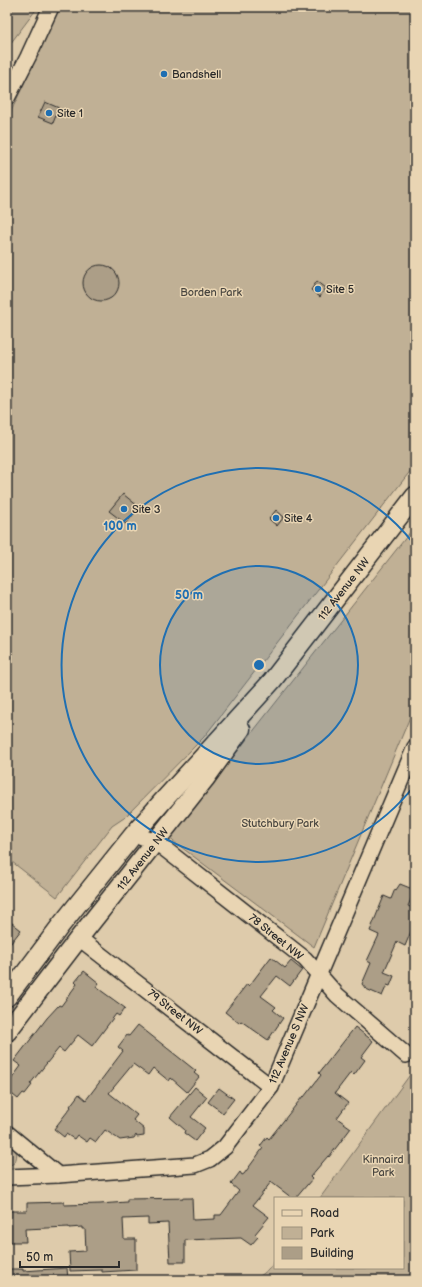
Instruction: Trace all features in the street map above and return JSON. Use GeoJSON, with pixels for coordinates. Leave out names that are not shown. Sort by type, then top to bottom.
{"type":"FeatureCollection","features":[{"type":"Feature","properties":{"kind":"main road","name":"112 Avenue NW"},"geometry":{"type":"LineString","coordinates":[[7,1032],[78,938],[156,842],[214,766],[272,681],[415,496]]}},
{"type":"Feature","properties":{"kind":"main road","name":"112 Avenue NW"},"geometry":{"type":"LineString","coordinates":[[7,997],[61,925],[134,834],[272,681]]}},
{"type":"Feature","properties":{"kind":"street"},"geometry":{"type":"LineString","coordinates":[[7,98],[51,7]]}},
{"type":"Feature","properties":{"kind":"street","name":"112 Avenue S NW"},"geometry":{"type":"LineString","coordinates":[[7,1177],[58,1175],[195,1164],[217,1154],[225,1147],[270,1087],[415,747]]}},
{"type":"Feature","properties":{"kind":"street","name":"78 Street NW"},"geometry":{"type":"LineString","coordinates":[[134,834],[156,842],[305,959],[337,995],[406,1055]]}},
{"type":"Feature","properties":{"kind":"street","name":"79 Street NW"},"geometry":{"type":"LineString","coordinates":[[78,938],[270,1087]]}},
{"type":"Feature","properties":{"kind":"street"},"geometry":{"type":"LineString","coordinates":[[7,1133],[58,1175]]}},
{"type":"Feature","properties":{"kind":"green space"},"geometry":{"type":"Polygon","coordinates":[[[7,7],[38,7],[7,48],[7,7]]]}},
{"type":"Feature","properties":{"kind":"green space","name":"Borden Park"},"geometry":{"type":"Polygon","coordinates":[[[60,7],[415,7],[415,465],[204,737],[124,818],[112,826],[57,897],[7,858],[7,120],[60,7]]]}},
{"type":"Feature","properties":{"kind":"green space","name":"Stutchbury Park"},"geometry":{"type":"Polygon","coordinates":[[[415,526],[415,705],[314,947],[169,838],[415,526]]]}},
{"type":"Feature","properties":{"kind":"green space","name":"Kinnaird Park"},"geometry":{"type":"Polygon","coordinates":[[[415,1055],[415,1280],[255,1280],[268,1270],[274,1262],[274,1269],[404,1269],[404,1197],[321,1197],[412,1072],[415,1055]]]}},
{"type":"Feature","properties":{"kind":"green space"},"geometry":{"type":"Polygon","coordinates":[[[7,1142],[16,1151],[17,1156],[14,1163],[7,1167],[7,1142]]]}},
{"type":"Feature","properties":{"kind":"building","name":"Site 1"},"geometry":{"type":"Polygon","coordinates":[[[45,102],[59,108],[53,123],[38,117],[45,102]]]}},
{"type":"Feature","properties":{"kind":"building"},"geometry":{"type":"Polygon","coordinates":[[[105,265],[114,270],[118,276],[118,290],[114,296],[105,301],[97,301],[88,296],[84,290],[83,279],[88,270],[94,266],[105,265]]]}},
{"type":"Feature","properties":{"kind":"building","name":"Site 5"},"geometry":{"type":"Polygon","coordinates":[[[317,281],[326,288],[320,297],[311,290],[317,281]]]}},
{"type":"Feature","properties":{"kind":"building","name":"Site 3"},"geometry":{"type":"Polygon","coordinates":[[[123,494],[139,507],[126,524],[109,511],[123,494]]]}},
{"type":"Feature","properties":{"kind":"building","name":"Site 4"},"geometry":{"type":"Polygon","coordinates":[[[276,510],[284,517],[277,526],[269,519],[276,510]]]}},
{"type":"Feature","properties":{"kind":"building"},"geometry":{"type":"Polygon","coordinates":[[[400,884],[415,890],[408,906],[415,909],[415,922],[405,946],[397,942],[384,972],[394,976],[390,986],[387,985],[382,996],[366,989],[362,984],[371,963],[367,961],[379,935],[370,931],[384,896],[391,899],[395,889],[396,890],[400,884]]]}},
{"type":"Feature","properties":{"kind":"building"},"geometry":{"type":"Polygon","coordinates":[[[7,919],[21,930],[7,948],[7,919]]]}},
{"type":"Feature","properties":{"kind":"building"},"geometry":{"type":"Polygon","coordinates":[[[271,957],[285,968],[291,961],[302,970],[290,986],[277,976],[261,996],[276,1007],[273,1010],[283,1018],[268,1040],[241,1021],[239,1023],[225,1012],[247,984],[249,986],[271,957]]]}},
{"type":"Feature","properties":{"kind":"building"},"geometry":{"type":"Polygon","coordinates":[[[84,971],[99,983],[96,987],[125,1008],[119,1016],[116,1014],[92,1046],[78,1035],[64,1052],[59,1048],[30,1084],[32,1085],[25,1094],[23,1093],[18,1099],[8,1091],[11,1088],[7,1085],[21,1066],[14,1061],[47,1018],[59,1005],[61,1006],[77,984],[75,982],[84,971]]]}},
{"type":"Feature","properties":{"kind":"building"},"geometry":{"type":"Polygon","coordinates":[[[138,1025],[196,1071],[194,1073],[199,1077],[187,1092],[171,1078],[169,1081],[153,1068],[148,1075],[133,1064],[109,1093],[137,1115],[133,1120],[144,1129],[144,1136],[137,1137],[136,1135],[134,1138],[120,1140],[105,1130],[96,1142],[90,1138],[87,1142],[77,1135],[74,1139],[66,1134],[64,1137],[54,1129],[79,1094],[86,1100],[123,1051],[118,1047],[127,1035],[129,1036],[138,1025]]]}},
{"type":"Feature","properties":{"kind":"building"},"geometry":{"type":"Polygon","coordinates":[[[355,1027],[373,1041],[361,1057],[365,1060],[354,1075],[351,1072],[335,1093],[348,1103],[337,1118],[351,1128],[329,1157],[328,1156],[310,1177],[312,1179],[297,1197],[291,1197],[271,1182],[253,1205],[269,1217],[255,1234],[258,1237],[251,1245],[241,1238],[185,1240],[185,1262],[170,1262],[168,1223],[148,1224],[148,1218],[123,1219],[124,1239],[136,1239],[136,1270],[102,1272],[102,1270],[70,1271],[69,1252],[86,1251],[85,1229],[82,1229],[82,1227],[25,1229],[26,1242],[9,1242],[7,1211],[27,1211],[27,1203],[64,1202],[64,1205],[100,1204],[127,1202],[127,1199],[192,1198],[193,1220],[215,1219],[215,1215],[221,1215],[239,1191],[231,1184],[240,1172],[242,1175],[244,1174],[263,1148],[260,1146],[267,1137],[269,1139],[303,1096],[304,1097],[321,1075],[319,1073],[355,1027]]]}},
{"type":"Feature","properties":{"kind":"building"},"geometry":{"type":"Polygon","coordinates":[[[195,1087],[207,1097],[191,1117],[205,1128],[195,1141],[184,1133],[185,1130],[170,1117],[195,1087]]]}},
{"type":"Feature","properties":{"kind":"building"},"geometry":{"type":"Polygon","coordinates":[[[219,1088],[234,1099],[223,1113],[208,1102],[219,1088]]]}},
{"type":"Feature","properties":{"kind":"building"},"geometry":{"type":"Polygon","coordinates":[[[67,1268],[68,1280],[7,1280],[7,1271],[10,1271],[10,1269],[23,1269],[23,1271],[67,1268]]]}},
{"type":"Feature","properties":{"kind":"place","name":"Bandshell"},"geometry":{"type":"Point","coordinates":[164,74]}},
{"type":"Feature","properties":{"kind":"place","name":"Site 1"},"geometry":{"type":"Point","coordinates":[49,113]}},
{"type":"Feature","properties":{"kind":"place","name":"Site 5"},"geometry":{"type":"Point","coordinates":[318,289]}},
{"type":"Feature","properties":{"kind":"place","name":"Site 3"},"geometry":{"type":"Point","coordinates":[124,509]}},
{"type":"Feature","properties":{"kind":"place","name":"Site 4"},"geometry":{"type":"Point","coordinates":[276,518]}}]}
